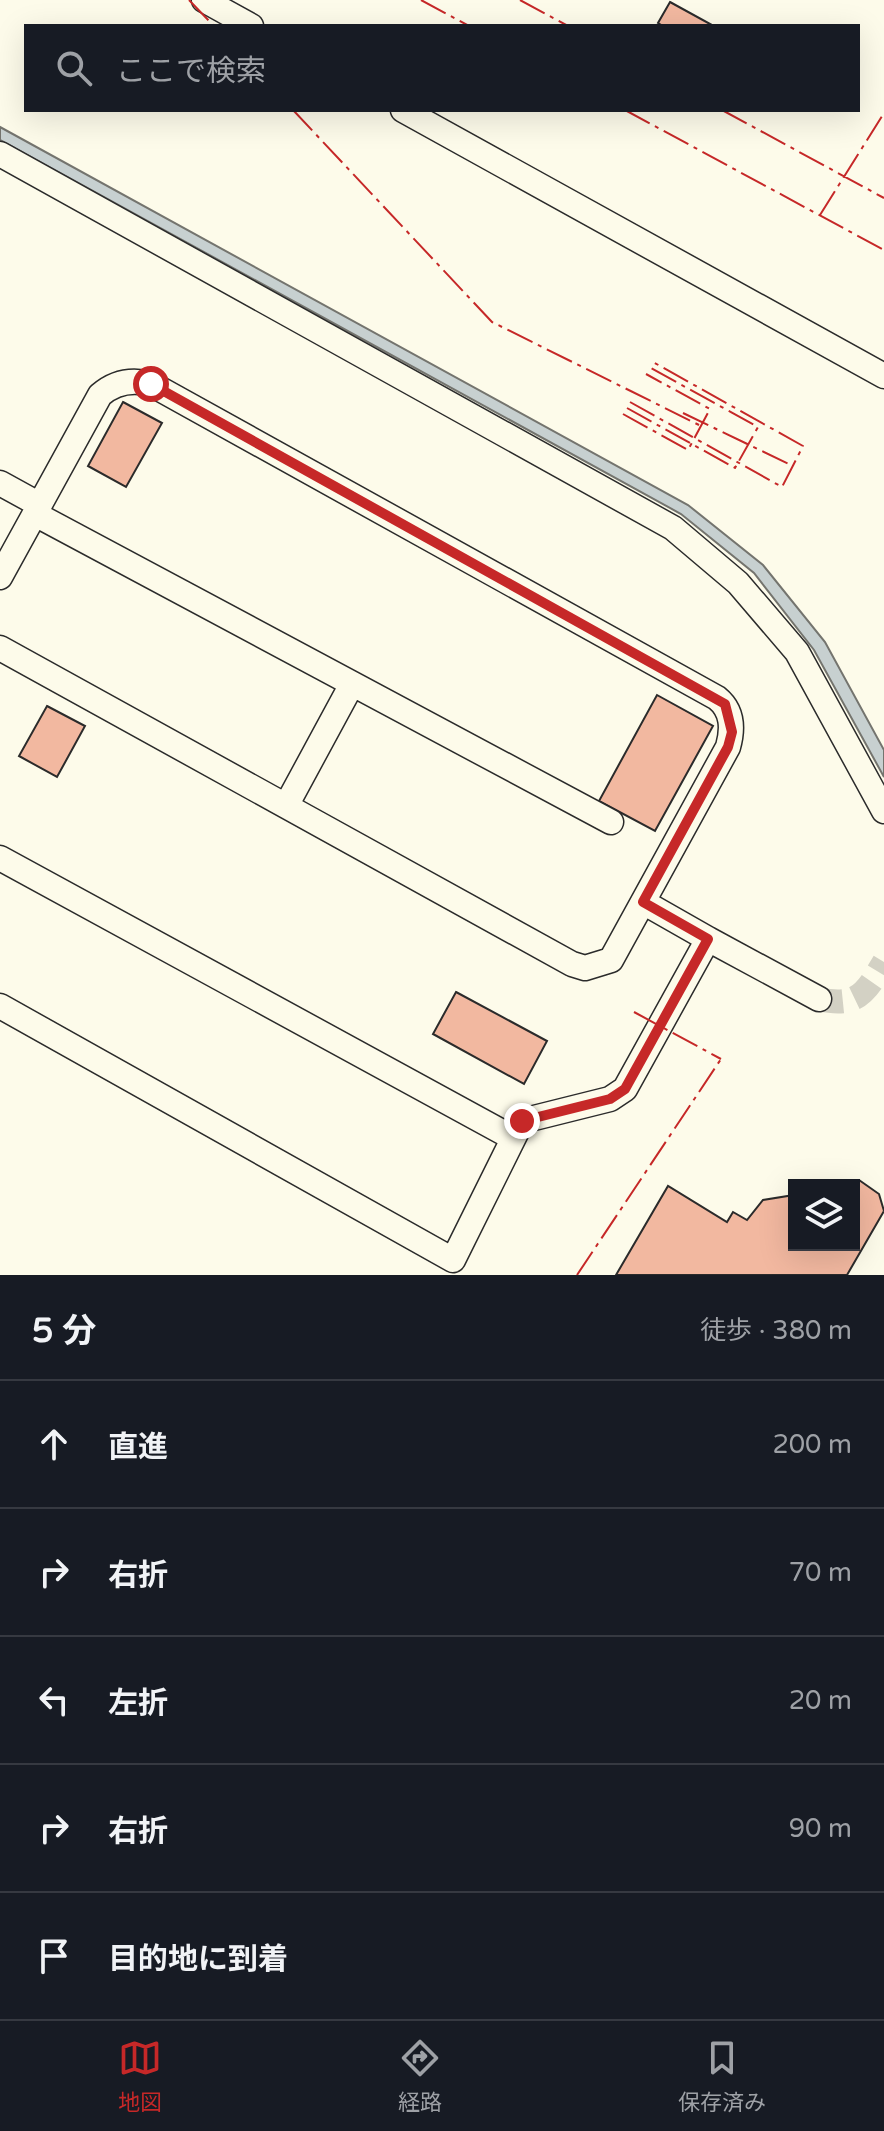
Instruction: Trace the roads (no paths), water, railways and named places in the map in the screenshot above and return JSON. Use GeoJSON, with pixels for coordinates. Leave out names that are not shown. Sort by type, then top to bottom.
{"type":"FeatureCollection","features":[{"type":"Feature","properties":{"kind":"street"},"geometry":{"type":"LineString","coordinates":[[204,0],[247,24]]}},
{"type":"Feature","properties":{"kind":"street"},"geometry":{"type":"LineString","coordinates":[[407,112],[884,376]]}},
{"type":"Feature","properties":{"kind":"street"},"geometry":{"type":"LineString","coordinates":[[0,154],[673,528],[738,583],[797,652],[884,811]]}},
{"type":"Feature","properties":{"kind":"street"},"geometry":{"type":"LineString","coordinates":[[0,577],[100,395],[108,388],[135,380],[151,384],[717,698],[725,704],[732,732],[728,747],[611,960],[585,968],[572,964],[0,648]]}},
{"type":"Feature","properties":{"kind":"street"},"geometry":{"type":"LineString","coordinates":[[0,483],[37,509],[352,684],[611,822]]}},
{"type":"Feature","properties":{"kind":"street"},"geometry":{"type":"LineString","coordinates":[[286,806],[352,684]]}},
{"type":"Feature","properties":{"kind":"street"},"geometry":{"type":"LineString","coordinates":[[0,858],[513,1138]]}},
{"type":"Feature","properties":{"kind":"street"},"geometry":{"type":"LineString","coordinates":[[643,902],[819,999]]}},
{"type":"Feature","properties":{"kind":"street"},"geometry":{"type":"LineString","coordinates":[[0,1006],[453,1260],[522,1121],[610,1099],[625,1089],[708,939]]}},
{"type":"Feature","properties":{"kind":"tunnel"},"geometry":{"type":"LineString","coordinates":[[819,999],[852,999],[866,989],[884,962]]}}]}
